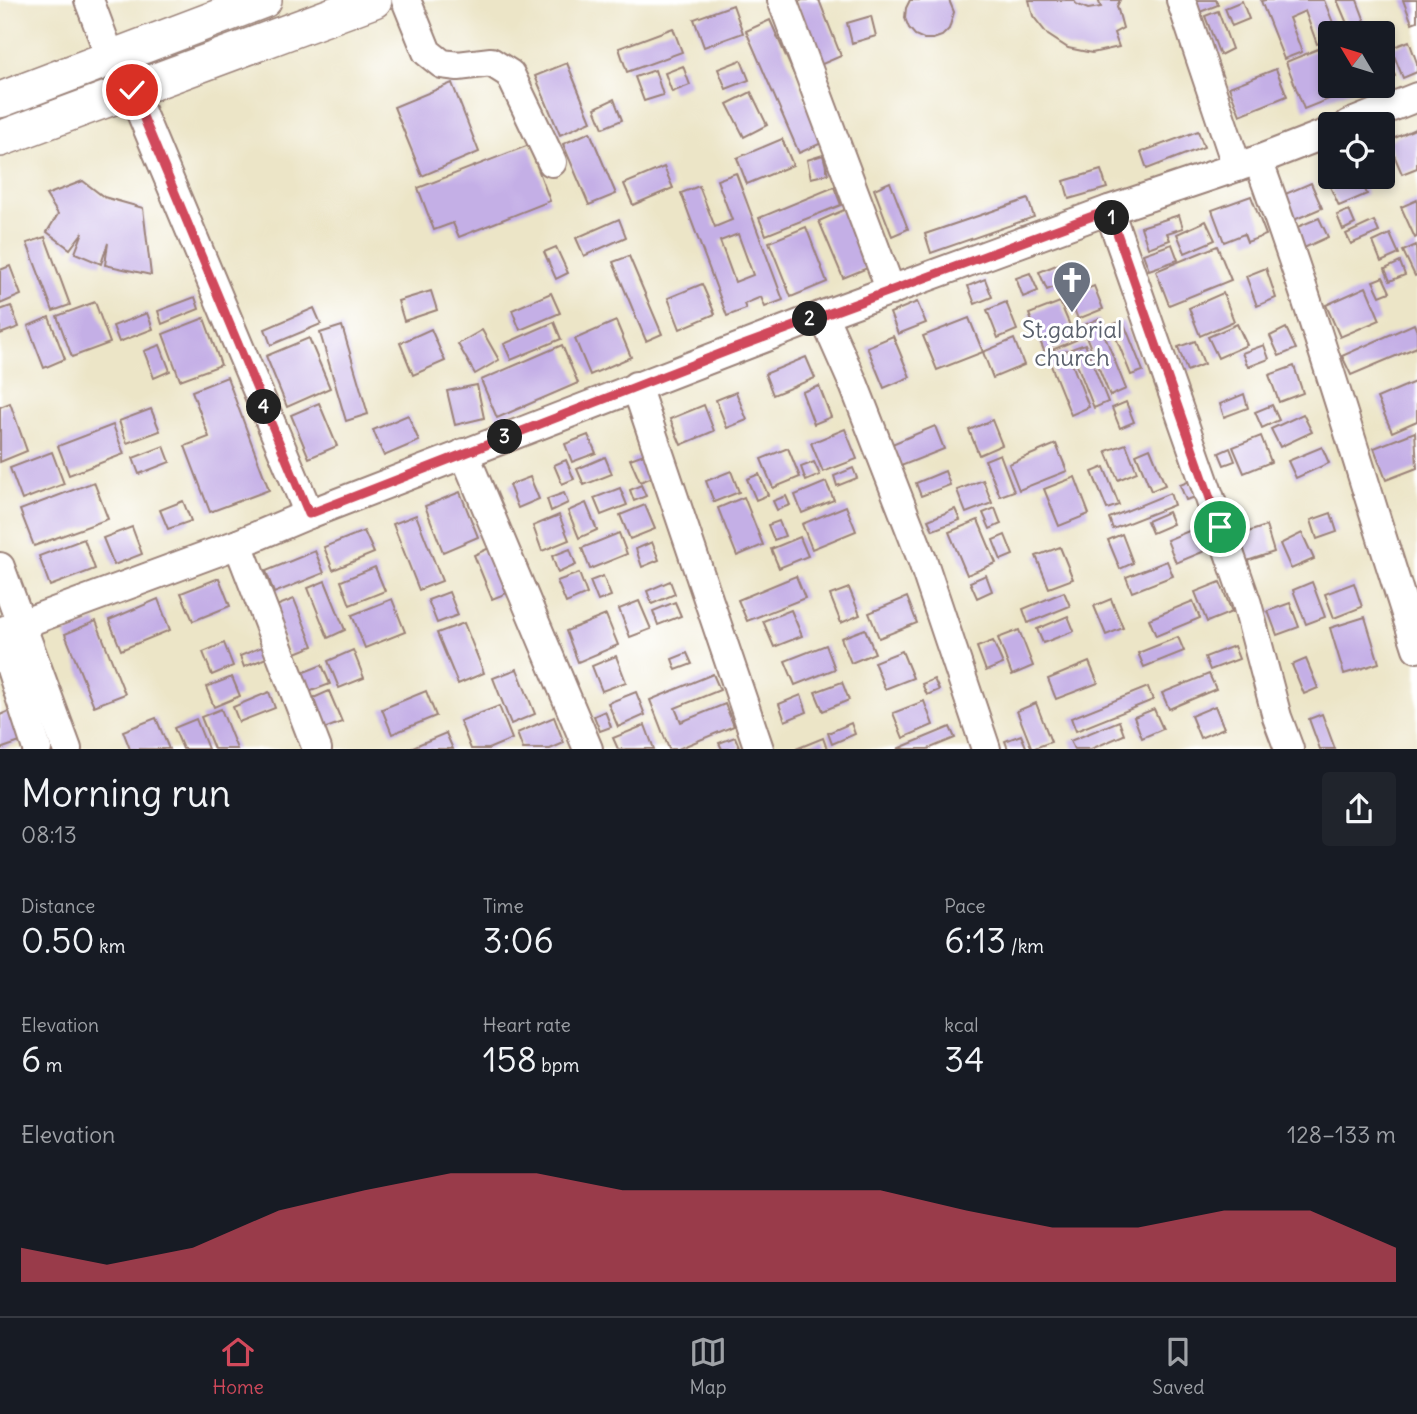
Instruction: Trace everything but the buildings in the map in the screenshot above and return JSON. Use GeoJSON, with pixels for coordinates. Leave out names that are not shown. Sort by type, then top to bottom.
{"type":"FeatureCollection","features":[{"type":"Feature","properties":{"kind":"main road"},"geometry":{"type":"LineString","coordinates":[[0,100],[264,0]]}},
{"type":"Feature","properties":{"kind":"main road"},"geometry":{"type":"LineString","coordinates":[[0,139],[374,0]]}},
{"type":"Feature","properties":{"kind":"street"},"geometry":{"type":"LineString","coordinates":[[89,0],[111,59],[132,90],[309,514]]}},
{"type":"Feature","properties":{"kind":"street"},"geometry":{"type":"LineString","coordinates":[[406,0],[427,52],[442,64],[458,66],[491,62],[510,74],[552,162]]}},
{"type":"Feature","properties":{"kind":"street"},"geometry":{"type":"LineString","coordinates":[[782,0],[891,291]]}},
{"type":"Feature","properties":{"kind":"street"},"geometry":{"type":"LineString","coordinates":[[1181,0],[1324,349],[1417,648]]}},
{"type":"Feature","properties":{"kind":"street"},"geometry":{"type":"LineString","coordinates":[[1379,112],[1417,97]]}},
{"type":"Feature","properties":{"kind":"street"},"geometry":{"type":"LineString","coordinates":[[7,630],[238,544],[464,453],[823,315],[1318,137]]}},
{"type":"Feature","properties":{"kind":"street"},"geometry":{"type":"LineString","coordinates":[[1109,210],[1247,604],[1277,717],[1289,749]]}},
{"type":"Feature","properties":{"kind":"street"},"geometry":{"type":"LineString","coordinates":[[823,315],[854,385],[923,562],[986,749]]}},
{"type":"Feature","properties":{"kind":"street"},"geometry":{"type":"LineString","coordinates":[[636,386],[759,749]]}},
{"type":"Feature","properties":{"kind":"street"},"geometry":{"type":"LineString","coordinates":[[464,453],[588,749]]}},
{"type":"Feature","properties":{"kind":"street"},"geometry":{"type":"LineString","coordinates":[[238,544],[317,749]]}},
{"type":"Feature","properties":{"kind":"street"},"geometry":{"type":"LineString","coordinates":[[0,567],[7,630],[37,749]]}},
{"type":"Feature","properties":{"kind":"street"},"geometry":{"type":"LineString","coordinates":[[7,630],[63,747]]}},
{"type":"Feature","properties":{"kind":"place","name":"St.gabrial church"},"geometry":{"type":"Point","coordinates":[1072,314]}},
{"type":"Feature","properties":{"kind":"route"},"geometry":{"type":"LineString","coordinates":[[132,90],[309,514],[730,350],[1109,210],[1220,527]]}}]}
